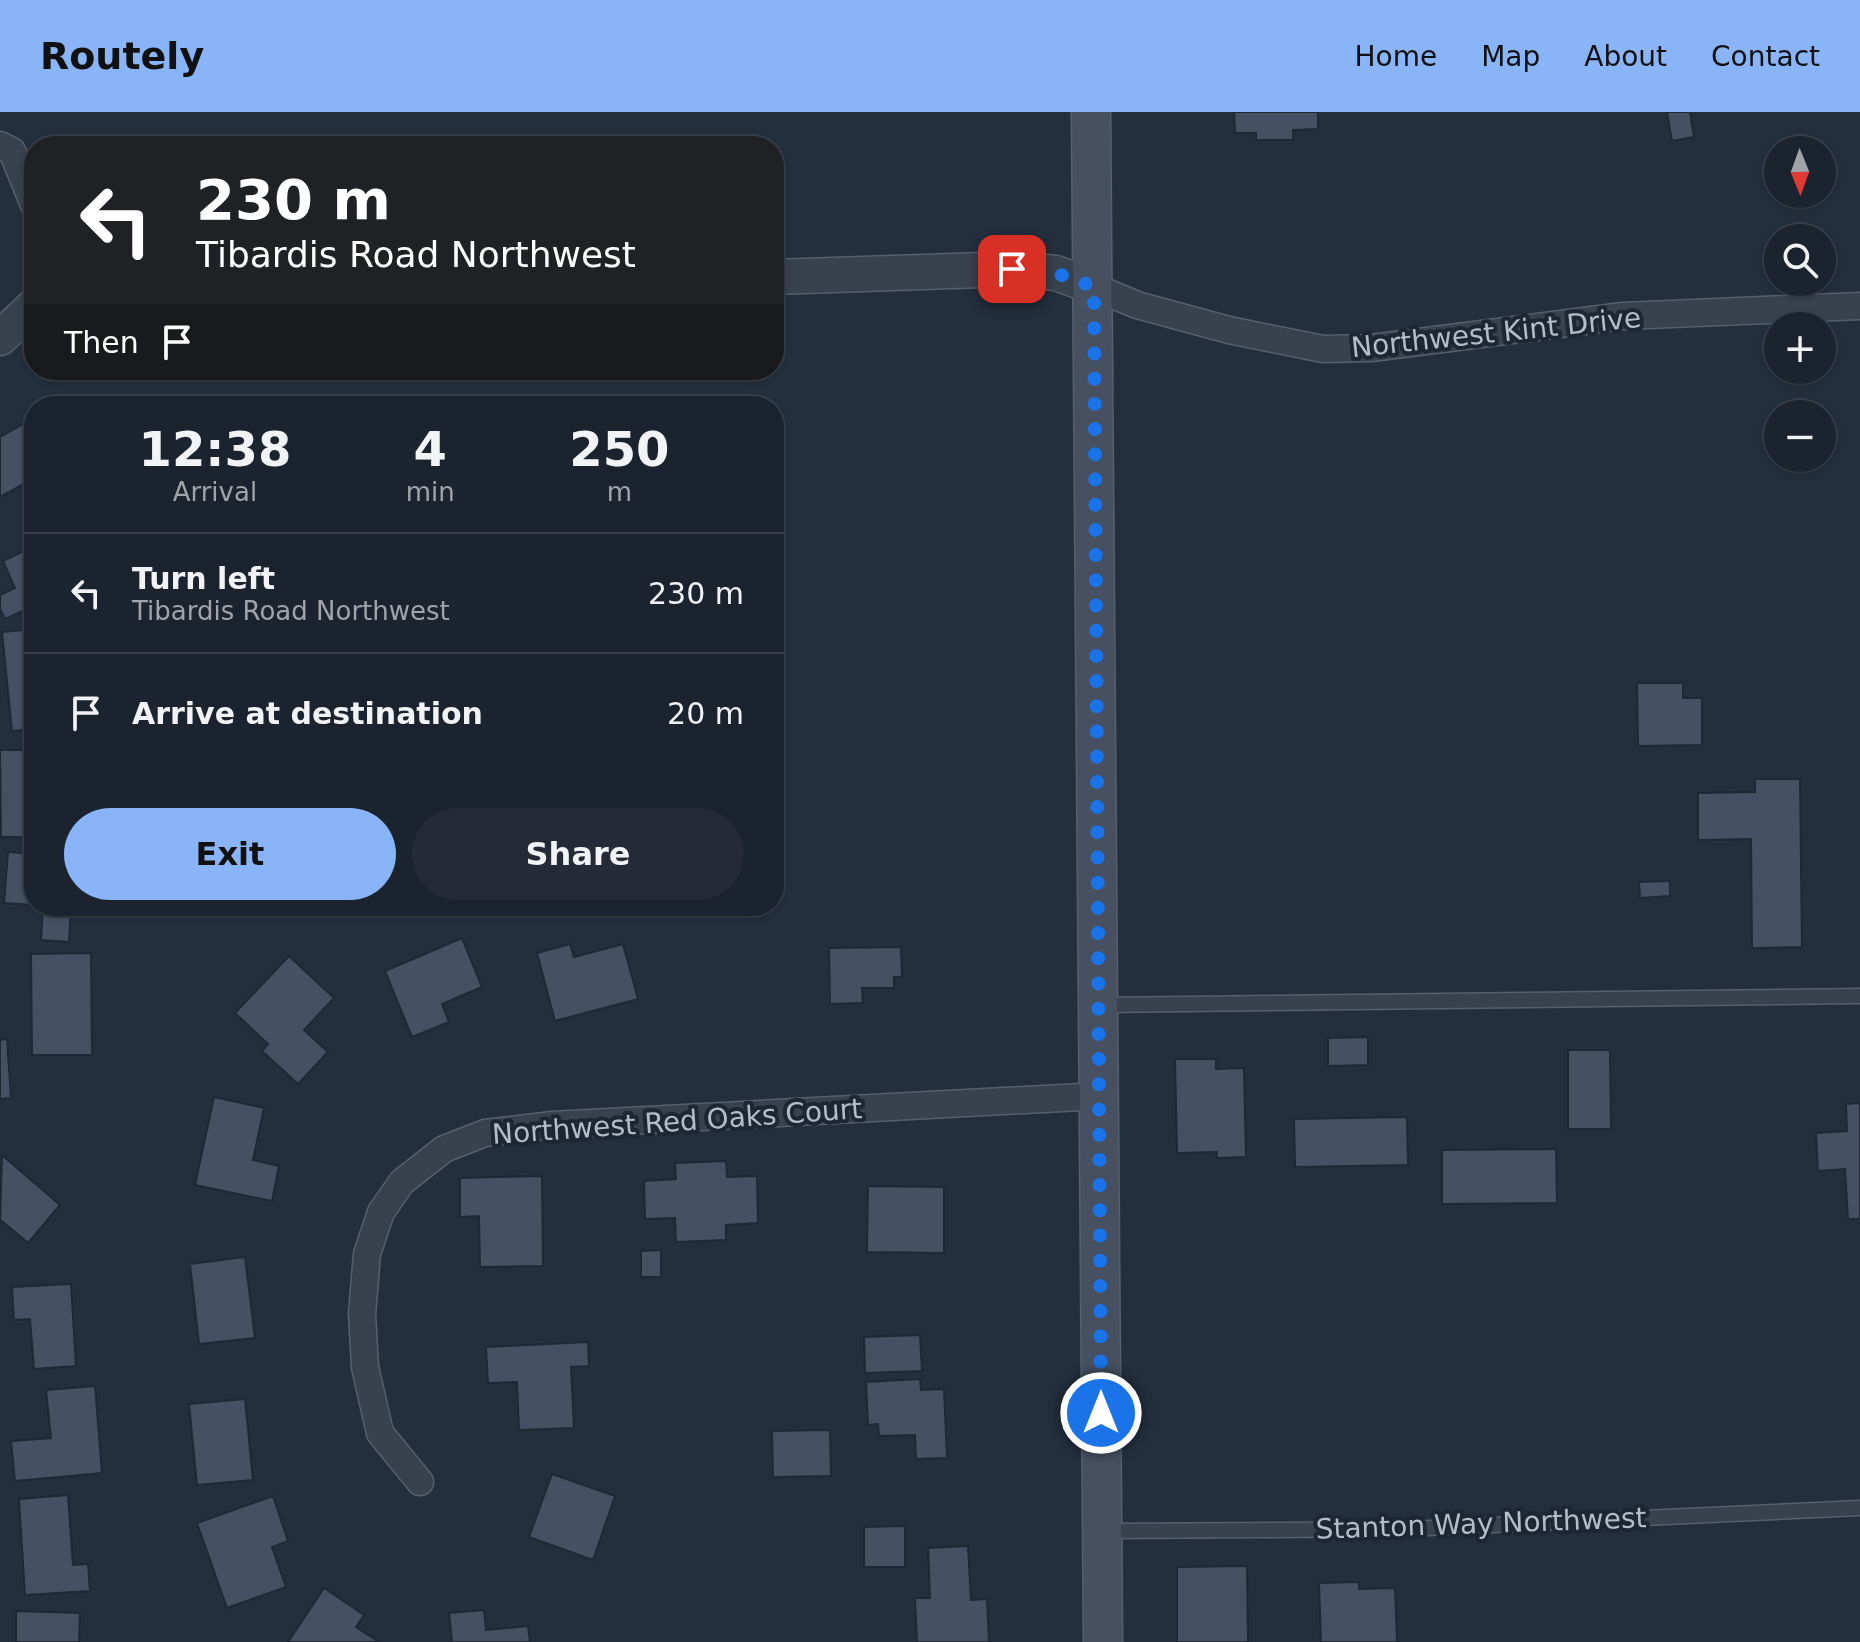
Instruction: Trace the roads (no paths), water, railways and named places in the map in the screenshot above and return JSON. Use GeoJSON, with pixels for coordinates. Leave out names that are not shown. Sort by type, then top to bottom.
{"type":"FeatureCollection","features":[{"type":"Feature","properties":{"kind":"main road"},"geometry":{"type":"LineString","coordinates":[[1091,112],[1103,1642]]}},
{"type":"Feature","properties":{"kind":"street"},"geometry":{"type":"LineString","coordinates":[[0,145],[12,151],[24,180]]}},
{"type":"Feature","properties":{"kind":"street"},"geometry":{"type":"LineString","coordinates":[[784,277],[1012,269],[1056,273],[1094,287]]}},
{"type":"Feature","properties":{"kind":"street","name":"Northwest Kint Drive"},"geometry":{"type":"LineString","coordinates":[[1094,287],[1137,305],[1229,330],[1323,349],[1371,348],[1623,316],[1860,306]]}},
{"type":"Feature","properties":{"kind":"street"},"geometry":{"type":"LineString","coordinates":[[0,338],[24,315]]}},
{"type":"Feature","properties":{"kind":"street","name":"Northwest Red Oaks Court"},"geometry":{"type":"LineString","coordinates":[[420,1482],[380,1433],[365,1367],[362,1314],[367,1254],[381,1212],[402,1182],[444,1149],[485,1133],[552,1125],[1100,1096]]}},
{"type":"Feature","properties":{"kind":"lane"},"geometry":{"type":"LineString","coordinates":[[1099,1005],[1860,996]]}},
{"type":"Feature","properties":{"kind":"lane","name":"Stanton Way Northwest"},"geometry":{"type":"LineString","coordinates":[[1102,1531],[1408,1529],[1860,1508]]}}]}
